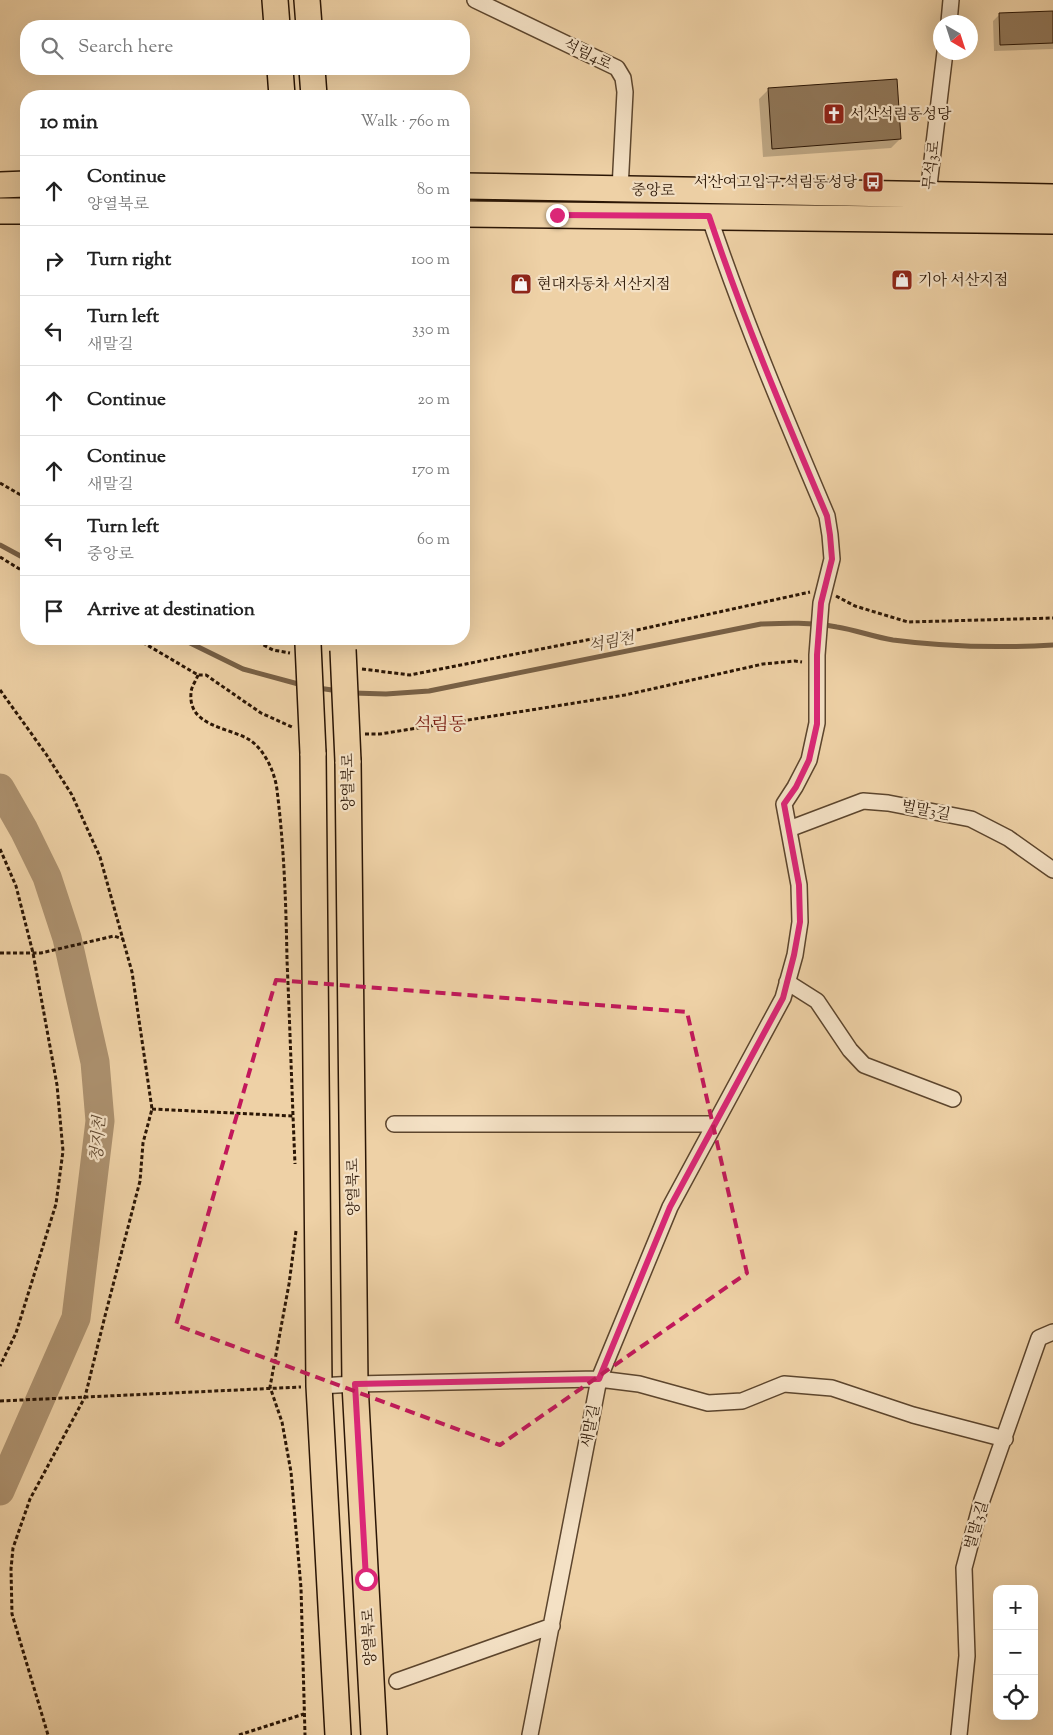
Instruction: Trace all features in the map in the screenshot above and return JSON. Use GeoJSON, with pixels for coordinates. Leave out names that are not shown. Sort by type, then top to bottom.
{"type":"FeatureCollection","features":[{"type":"Feature","properties":{"kind":"main road"},"geometry":{"type":"LineString","coordinates":[[275,0],[277,20]]}},
{"type":"Feature","properties":{"kind":"main road"},"geometry":{"type":"LineString","coordinates":[[307,0],[309,20]]}},
{"type":"Feature","properties":{"kind":"main road"},"geometry":{"type":"LineString","coordinates":[[0,184],[20,184]]}},
{"type":"Feature","properties":{"kind":"main road","name":"중앙로"},"geometry":{"type":"LineString","coordinates":[[470,186],[1053,197]]}},
{"type":"Feature","properties":{"kind":"main road"},"geometry":{"type":"LineString","coordinates":[[0,211],[20,211]]}},
{"type":"Feature","properties":{"kind":"main road","name":"중앙로"},"geometry":{"type":"LineString","coordinates":[[470,215],[1053,221]]}},
{"type":"Feature","properties":{"kind":"main road","name":"양열북로"},"geometry":{"type":"LineString","coordinates":[[343,645],[348,761],[355,1384],[374,1735]]}},
{"type":"Feature","properties":{"kind":"main road"},"geometry":{"type":"LineString","coordinates":[[303,646],[313,753],[319,1386],[338,1735]]}},
{"type":"Feature","properties":{"kind":"street","name":"석림4로"},"geometry":{"type":"LineString","coordinates":[[475,0],[617,68],[623,78],[624,92],[620,189]]}},
{"type":"Feature","properties":{"kind":"street"},"geometry":{"type":"LineString","coordinates":[[950,15],[952,0]]}},
{"type":"Feature","properties":{"kind":"street","name":"무석3로"},"geometry":{"type":"LineString","coordinates":[[925,219],[944,60]]}},
{"type":"Feature","properties":{"kind":"street"},"geometry":{"type":"LineString","coordinates":[[709,216],[725,265],[770,382],[827,516],[832,559],[823,596]]}},
{"type":"Feature","properties":{"kind":"street","name":"새말길"},"geometry":{"type":"LineString","coordinates":[[530,1735],[599,1379],[670,1207],[783,998],[800,922],[799,885],[784,804],[796,787],[809,760],[817,724],[817,660],[823,596]]}},
{"type":"Feature","properties":{"kind":"street","name":"벌말3길"},"geometry":{"type":"LineString","coordinates":[[789,829],[863,801],[888,803],[971,819],[1008,838],[1053,870]]}},
{"type":"Feature","properties":{"kind":"street"},"geometry":{"type":"LineString","coordinates":[[787,982],[817,1001],[850,1050],[864,1065],[953,1100]]}},
{"type":"Feature","properties":{"kind":"street"},"geometry":{"type":"LineString","coordinates":[[394,1124],[715,1124]]}},
{"type":"Feature","properties":{"kind":"street","name":"벌말3길"},"geometry":{"type":"LineString","coordinates":[[959,1735],[967,1656],[964,1568],[982,1500],[1039,1338],[1053,1332]]}},
{"type":"Feature","properties":{"kind":"street"},"geometry":{"type":"LineString","coordinates":[[319,1386],[599,1379],[640,1384],[708,1403],[742,1401],[784,1384],[832,1388],[913,1415],[1005,1439]]}},
{"type":"Feature","properties":{"kind":"street"},"geometry":{"type":"LineString","coordinates":[[397,1681],[552,1626]]}},
{"type":"Feature","properties":{"kind":"path"},"geometry":{"type":"LineString","coordinates":[[0,483],[20,495]]}},
{"type":"Feature","properties":{"kind":"path"},"geometry":{"type":"LineString","coordinates":[[0,557],[20,569]]}},
{"type":"Feature","properties":{"kind":"path"},"geometry":{"type":"LineString","coordinates":[[361,668],[410,675],[637,630],[823,596],[908,622],[1053,618]]}},
{"type":"Feature","properties":{"kind":"path"},"geometry":{"type":"LineString","coordinates":[[147,645],[198,675],[206,675],[261,714],[294,727]]}},
{"type":"Feature","properties":{"kind":"path"},"geometry":{"type":"LineString","coordinates":[[264,645],[274,650],[303,646]]}},
{"type":"Feature","properties":{"kind":"path"},"geometry":{"type":"LineString","coordinates":[[362,734],[389,733],[625,695],[763,664],[817,660]]}},
{"type":"Feature","properties":{"kind":"path"},"geometry":{"type":"LineString","coordinates":[[198,675],[191,692],[196,711],[204,721],[247,738],[255,744],[267,761],[277,787],[285,876],[295,1165]]}},
{"type":"Feature","properties":{"kind":"path"},"geometry":{"type":"LineString","coordinates":[[0,690],[46,754],[72,795],[100,857],[132,972],[152,1110],[143,1143],[140,1181],[86,1397],[30,1499],[13,1548],[11,1569],[12,1614],[48,1735]]}},
{"type":"Feature","properties":{"kind":"path"},"geometry":{"type":"LineString","coordinates":[[0,849],[16,886],[33,954],[57,1084],[63,1151],[56,1204],[16,1334],[0,1366]]}},
{"type":"Feature","properties":{"kind":"path"},"geometry":{"type":"LineString","coordinates":[[0,953],[42,953],[114,936],[124,939]]}},
{"type":"Feature","properties":{"kind":"path"},"geometry":{"type":"LineString","coordinates":[[152,1110],[293,1116]]}},
{"type":"Feature","properties":{"kind":"path"},"geometry":{"type":"LineString","coordinates":[[296,1224],[294,1251],[270,1387],[282,1422],[291,1472],[302,1588],[305,1735]]}},
{"type":"Feature","properties":{"kind":"path"},"geometry":{"type":"LineString","coordinates":[[0,1401],[319,1386]]}},
{"type":"Feature","properties":{"kind":"path"},"geometry":{"type":"LineString","coordinates":[[239,1735],[304,1714]]}},
{"type":"Feature","properties":{"kind":"highlighted area"},"geometry":{"type":"Polygon","coordinates":[[[276,980],[687,1012],[747,1273],[500,1445],[176,1325],[276,980]]]}},
{"type":"Feature","properties":{"kind":"building"},"geometry":{"type":"Polygon","coordinates":[[[1053,11],[1053,43],[1000,45],[999,13],[1053,11]]]}},
{"type":"Feature","properties":{"kind":"building","name":"서산석림동성당"},"geometry":{"type":"Polygon","coordinates":[[[897,79],[901,139],[772,149],[768,88],[897,79]]]}},
{"type":"Feature","properties":{"kind":"waterway","name":"석림천"},"geometry":{"type":"LineString","coordinates":[[0,545],[20,556]]}},
{"type":"Feature","properties":{"kind":"waterway","name":"석림천"},"geometry":{"type":"LineString","coordinates":[[353,693],[386,694],[429,691],[761,624],[799,623],[827,625],[893,640],[933,644],[993,647],[1053,645]]}},
{"type":"Feature","properties":{"kind":"waterway","name":"석림천"},"geometry":{"type":"LineString","coordinates":[[194,645],[243,669],[302,685]]}},
{"type":"Feature","properties":{"kind":"waterway","name":"석림천"},"geometry":{"type":"LineString","coordinates":[[318,688],[339,691]]}},
{"type":"Feature","properties":{"kind":"waterway","name":"청지천"},"geometry":{"type":"LineString","coordinates":[[0,788],[24,830],[47,877],[67,938],[95,1062],[100,1121],[76,1318],[0,1491]]}},
{"type":"Feature","properties":{"kind":"place","name":"서산석림동성당"},"geometry":{"type":"Point","coordinates":[834,114]}},
{"type":"Feature","properties":{"kind":"place","name":"서산여고입구.석림동성당"},"geometry":{"type":"Point","coordinates":[873,182]}},
{"type":"Feature","properties":{"kind":"place","name":"기아 서산지점"},"geometry":{"type":"Point","coordinates":[902,280]}},
{"type":"Feature","properties":{"kind":"place","name":"현대자동차 서산지점"},"geometry":{"type":"Point","coordinates":[521,284]}},
{"type":"Feature","properties":{"kind":"district","name":"석림동"},"geometry":{"type":"Point","coordinates":[440,724]}},
{"type":"Feature","properties":{"kind":"route"},"geometry":{"type":"LineString","coordinates":[[366,1579],[355,1384],[599,1379],[670,1207],[783,998],[800,922],[799,885],[784,804],[796,787],[809,760],[817,724],[817,655],[821,603],[832,559],[827,516],[770,382],[725,265],[709,216],[557,215]]}}]}
